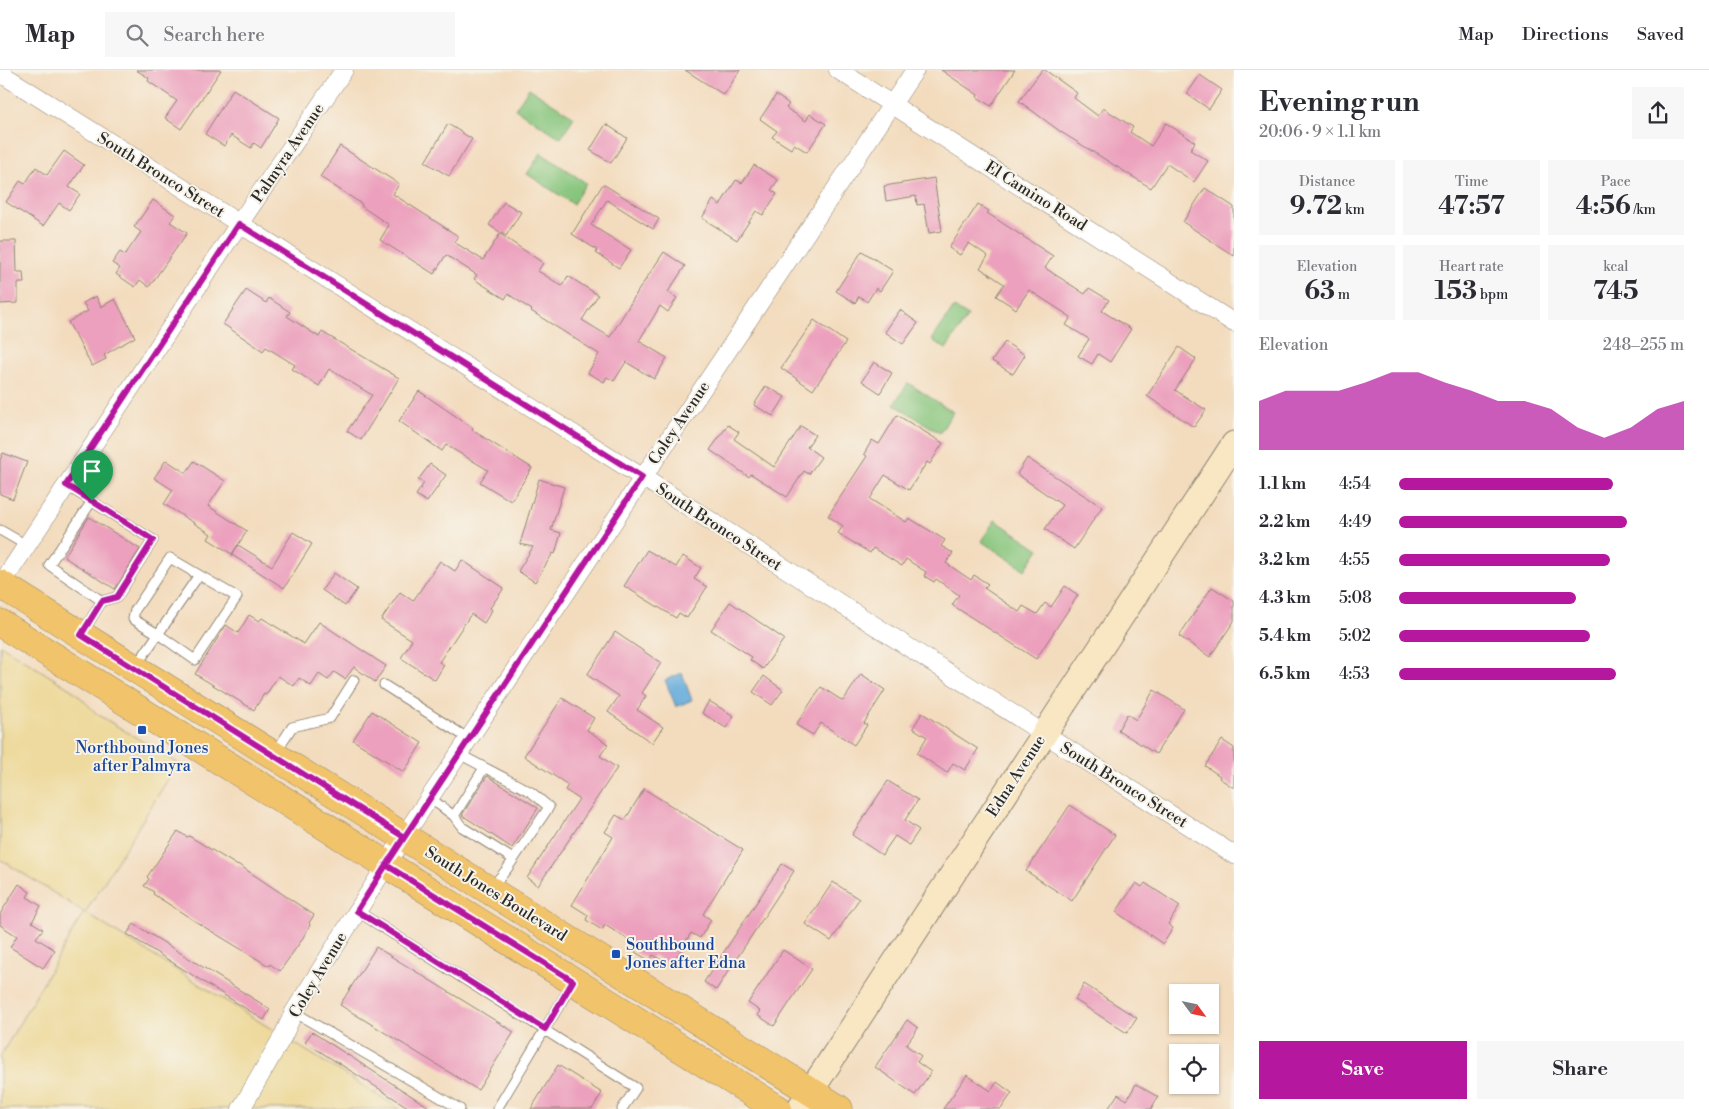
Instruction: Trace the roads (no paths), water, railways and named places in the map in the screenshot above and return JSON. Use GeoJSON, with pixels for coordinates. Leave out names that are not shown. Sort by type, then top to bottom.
{"type":"FeatureCollection","features":[{"type":"Feature","properties":{"kind":"main road","name":"South Jones Boulevard"},"geometry":{"type":"LineString","coordinates":[[0,585],[490,890],[805,1100],[839,1109]]}},
{"type":"Feature","properties":{"kind":"main road","name":"South Jones Boulevard"},"geometry":{"type":"LineString","coordinates":[[0,623],[778,1109]]}},
{"type":"Feature","properties":{"kind":"street","name":"Palmyra Avenue"},"geometry":{"type":"LineString","coordinates":[[0,585],[239,224],[344,70]]}},
{"type":"Feature","properties":{"kind":"street","name":"El Camino Road"},"geometry":{"type":"LineString","coordinates":[[838,70],[1234,323]]}},
{"type":"Feature","properties":{"kind":"street","name":"Coley Avenue"},"geometry":{"type":"LineString","coordinates":[[241,1109],[283,1036],[294,1012],[404,837],[642,477],[915,70]]}},
{"type":"Feature","properties":{"kind":"street","name":"South Bronco Street"},"geometry":{"type":"LineString","coordinates":[[0,73],[642,477],[1234,855]]}},
{"type":"Feature","properties":{"kind":"street","name":"Edna Avenue"},"geometry":{"type":"LineString","coordinates":[[805,1100],[1234,444]]}},
{"type":"Feature","properties":{"kind":"lane"},"geometry":{"type":"LineString","coordinates":[[66,485],[153,540],[117,597],[102,601],[81,635]]}},
{"type":"Feature","properties":{"kind":"lane"},"geometry":{"type":"LineString","coordinates":[[92,501],[49,566],[102,601]]}},
{"type":"Feature","properties":{"kind":"lane"},"geometry":{"type":"LineString","coordinates":[[0,530],[26,545]]}},
{"type":"Feature","properties":{"kind":"lane"},"geometry":{"type":"LineString","coordinates":[[170,558],[199,574],[237,596],[195,660],[158,634],[133,620],[135,610],[170,558]]}},
{"type":"Feature","properties":{"kind":"lane"},"geometry":{"type":"LineString","coordinates":[[134,668],[199,574]]}},
{"type":"Feature","properties":{"kind":"lane"},"geometry":{"type":"LineString","coordinates":[[273,755],[292,727],[330,718],[354,680]]}},
{"type":"Feature","properties":{"kind":"lane"},"geometry":{"type":"LineString","coordinates":[[384,685],[469,739]]}},
{"type":"Feature","properties":{"kind":"lane"},"geometry":{"type":"LineString","coordinates":[[459,754],[532,792],[549,806],[490,890]]}},
{"type":"Feature","properties":{"kind":"lane"},"geometry":{"type":"LineString","coordinates":[[454,816],[484,768]]}},
{"type":"Feature","properties":{"kind":"lane"},"geometry":{"type":"LineString","coordinates":[[430,798],[454,816],[462,827],[513,859]]}},
{"type":"Feature","properties":{"kind":"lane"},"geometry":{"type":"LineString","coordinates":[[357,911],[636,1088],[622,1109]]}},
{"type":"Feature","properties":{"kind":"lane"},"geometry":{"type":"LineString","coordinates":[[497,1109],[573,981]]}},
{"type":"Feature","properties":{"kind":"lane"},"geometry":{"type":"LineString","coordinates":[[294,1012],[460,1109]]}},
{"type":"Feature","properties":{"kind":"water"},"geometry":{"type":"Polygon","coordinates":[[[682,673],[692,700],[676,707],[665,680],[682,673]]]}},
{"type":"Feature","properties":{"kind":"place","name":"Northbound Jones after Palmyra"},"geometry":{"type":"Point","coordinates":[142,730]}},
{"type":"Feature","properties":{"kind":"place","name":"Southbound Jones after Edna"},"geometry":{"type":"Point","coordinates":[616,954]}}]}
